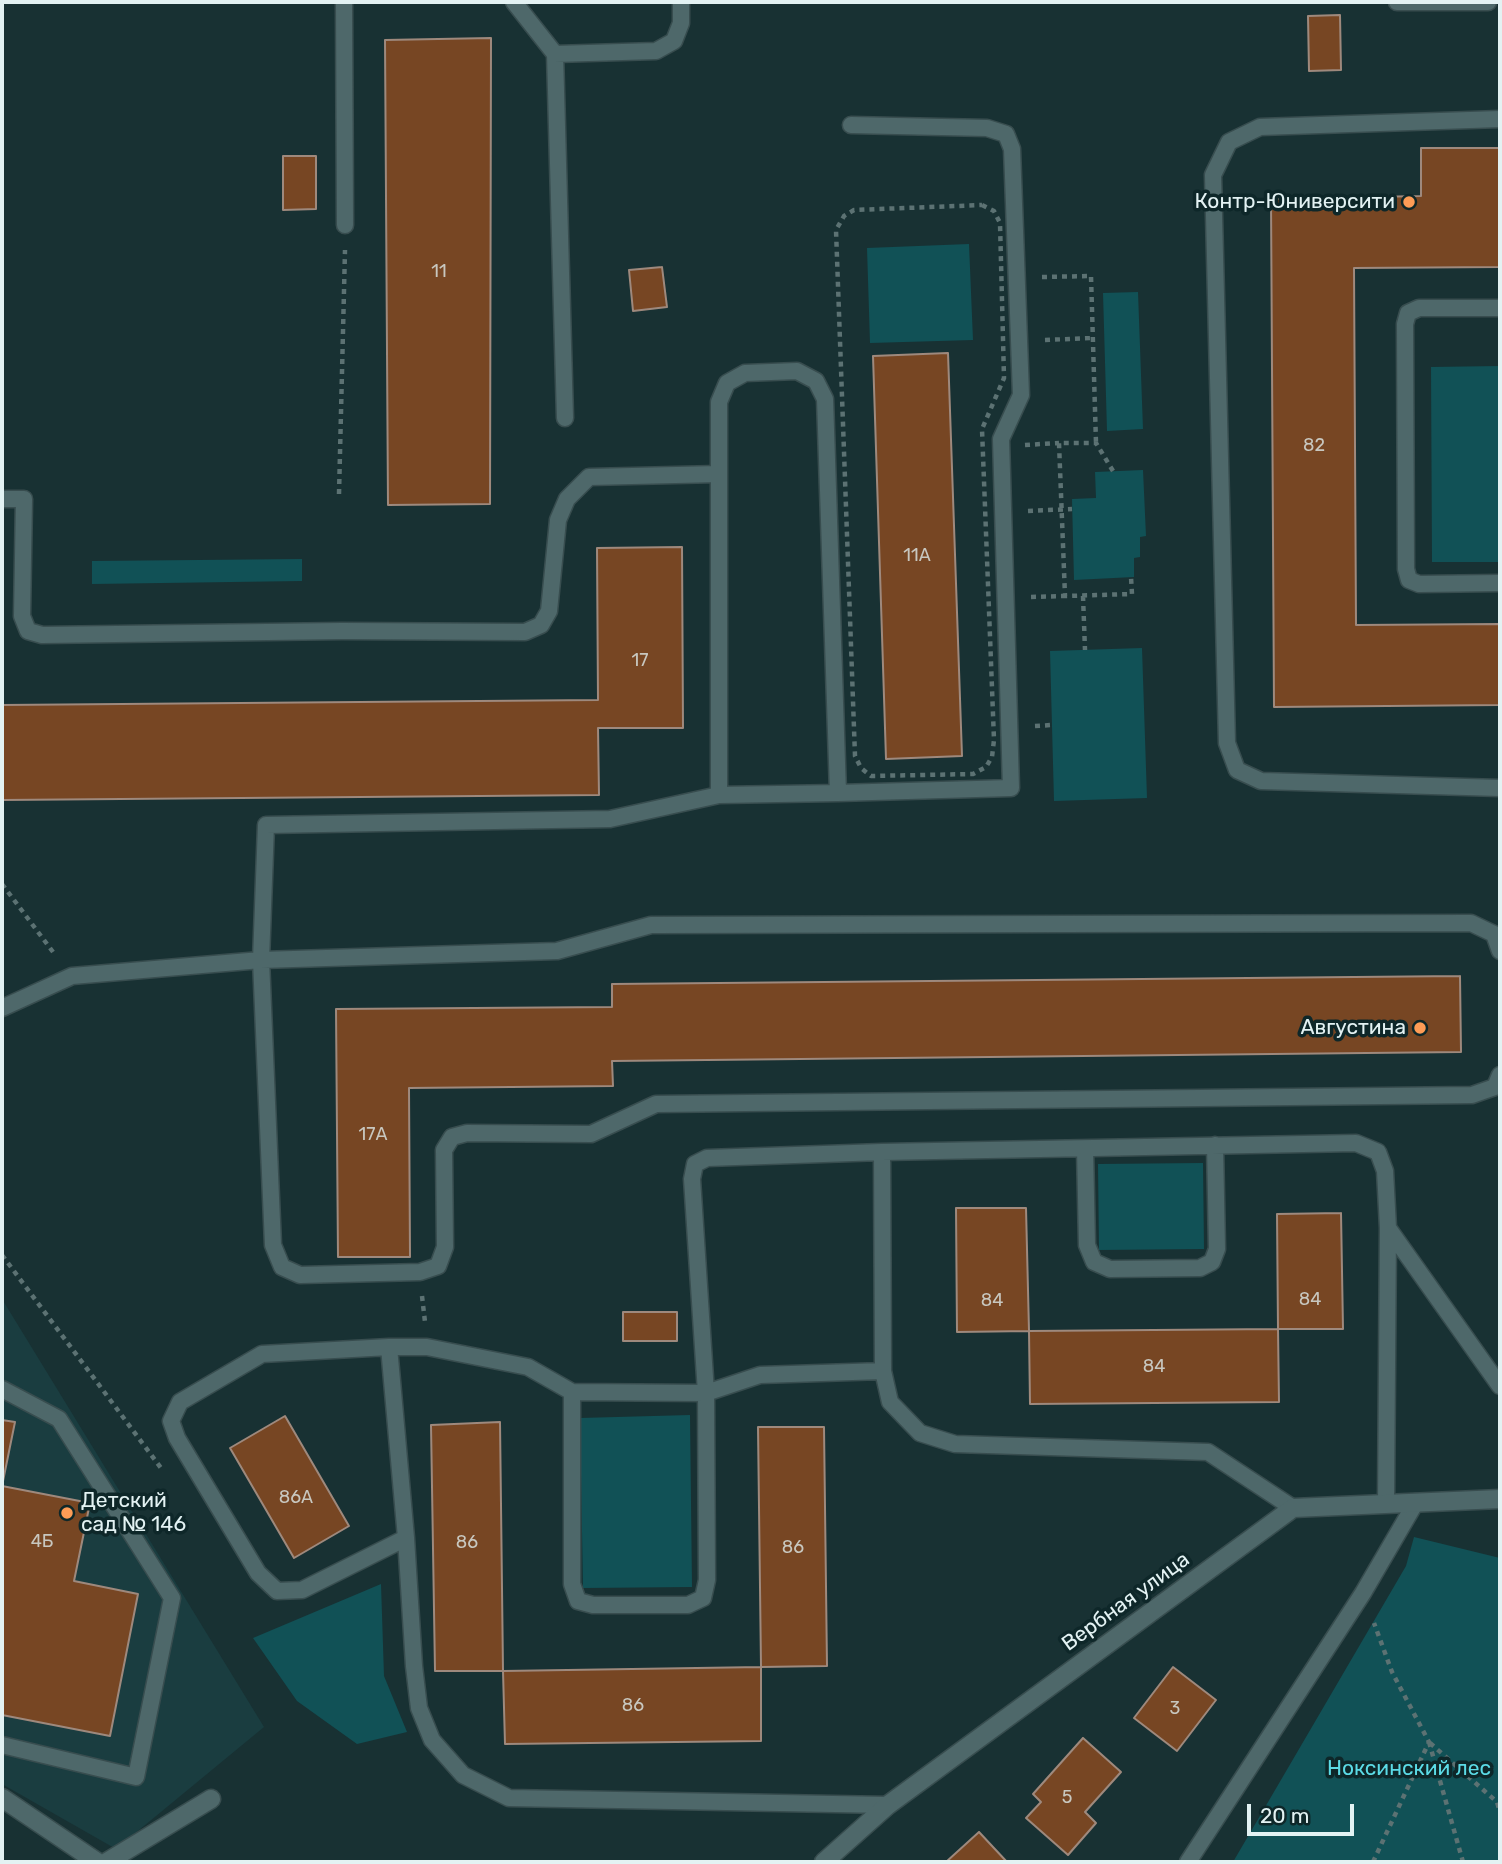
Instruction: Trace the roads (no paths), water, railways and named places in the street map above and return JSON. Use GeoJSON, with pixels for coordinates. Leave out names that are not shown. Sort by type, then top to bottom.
{"type":"FeatureCollection","features":[{"type":"Feature","properties":{"kind":"street"},"geometry":{"type":"LineString","coordinates":[[1293,1508],[1500,1499]]}},
{"type":"Feature","properties":{"kind":"street","name":"Вербная улица"},"geometry":{"type":"LineString","coordinates":[[824,1862],[888,1805],[1293,1508]]}},
{"type":"Feature","properties":{"kind":"street"},"geometry":{"type":"LineString","coordinates":[[2,1798],[97,1862]]}},
{"type":"Feature","properties":{"kind":"street"},"geometry":{"type":"LineString","coordinates":[[107,1862],[211,1799]]}},
{"type":"Feature","properties":{"kind":"lane"},"geometry":{"type":"LineString","coordinates":[[344,2],[345,225]]}},
{"type":"Feature","properties":{"kind":"lane"},"geometry":{"type":"LineString","coordinates":[[514,2],[555,54],[565,418]]}},
{"type":"Feature","properties":{"kind":"lane"},"geometry":{"type":"LineString","coordinates":[[555,54],[656,51],[674,41],[681,23],[681,2]]}},
{"type":"Feature","properties":{"kind":"lane"},"geometry":{"type":"LineString","coordinates":[[1397,2],[1488,2]]}},
{"type":"Feature","properties":{"kind":"lane"},"geometry":{"type":"LineString","coordinates":[[1500,119],[1260,127],[1229,142],[1213,175],[1227,743],[1237,770],[1261,781],[1500,788]]}},
{"type":"Feature","properties":{"kind":"lane"},"geometry":{"type":"LineString","coordinates":[[851,125],[987,128],[1006,134],[1012,149],[1021,395],[1001,439],[1011,788],[719,795],[610,819],[266,825],[261,960],[273,1245],[282,1267],[300,1275],[420,1272],[438,1266],[445,1247],[444,1150],[452,1137],[467,1133],[591,1134],[656,1104],[1472,1095],[1495,1087],[1500,1075]]}},
{"type":"Feature","properties":{"kind":"lane"},"geometry":{"type":"LineString","coordinates":[[1500,308],[1419,309],[1408,313],[1405,338],[1406,569],[1409,580],[1419,584],[1500,583]]}},
{"type":"Feature","properties":{"kind":"lane"},"geometry":{"type":"LineString","coordinates":[[719,795],[719,402],[727,383],[745,373],[797,371],[816,381],[825,398],[838,793]]}},
{"type":"Feature","properties":{"kind":"lane"},"geometry":{"type":"LineString","coordinates":[[2,499],[23,499],[22,616],[28,631],[41,635],[342,631],[525,632],[541,625],[548,611],[558,520],[567,499],[589,477],[719,474]]}},
{"type":"Feature","properties":{"kind":"lane"},"geometry":{"type":"LineString","coordinates":[[2,1008],[72,976],[261,960],[557,951],[651,925],[1471,923],[1494,934],[1500,951]]}},
{"type":"Feature","properties":{"kind":"lane"},"geometry":{"type":"LineString","coordinates":[[572,1392],[572,1584],[578,1601],[593,1605],[688,1605],[703,1598],[707,1580],[706,1393],[692,1179],[695,1164],[707,1158],[882,1152],[1356,1143],[1378,1152],[1385,1171],[1388,1228],[1387,1504]]}},
{"type":"Feature","properties":{"kind":"lane"},"geometry":{"type":"LineString","coordinates":[[1085,1149],[1087,1245],[1094,1262],[1110,1269],[1200,1268],[1212,1262],[1217,1249],[1215,1145]]}},
{"type":"Feature","properties":{"kind":"lane"},"geometry":{"type":"LineString","coordinates":[[882,1152],[883,1371],[890,1402],[920,1433],[955,1444],[1208,1452],[1293,1508]]}},
{"type":"Feature","properties":{"kind":"lane"},"geometry":{"type":"LineString","coordinates":[[1388,1228],[1500,1386]]}},
{"type":"Feature","properties":{"kind":"lane"},"geometry":{"type":"LineString","coordinates":[[406,1538],[302,1590],[277,1591],[258,1573],[177,1438],[172,1421],[180,1402],[262,1354],[389,1347],[427,1347],[528,1367],[572,1392],[706,1393],[760,1375],[883,1371]]}},
{"type":"Feature","properties":{"kind":"lane"},"geometry":{"type":"LineString","coordinates":[[389,1347],[419,1708],[432,1740],[463,1775],[509,1798],[888,1805]]}},
{"type":"Feature","properties":{"kind":"lane"},"geometry":{"type":"LineString","coordinates":[[2,1389],[59,1419],[172,1598],[136,1777],[2,1745]]}},
{"type":"Feature","properties":{"kind":"lane"},"geometry":{"type":"LineString","coordinates":[[1188,1862],[1363,1592],[1416,1502]]}},
{"type":"Feature","properties":{"kind":"place","name":"Контр-Юниверсити"},"geometry":{"type":"Point","coordinates":[1409,202]}},
{"type":"Feature","properties":{"kind":"place","name":"Августина"},"geometry":{"type":"Point","coordinates":[1420,1028]}},
{"type":"Feature","properties":{"kind":"place","name":"Детский сад № 146"},"geometry":{"type":"Point","coordinates":[67,1513]}},
{"type":"Feature","properties":{"kind":"park label","name":"Ноксинский лес"},"geometry":{"type":"Point","coordinates":[1409,1769]}}]}
